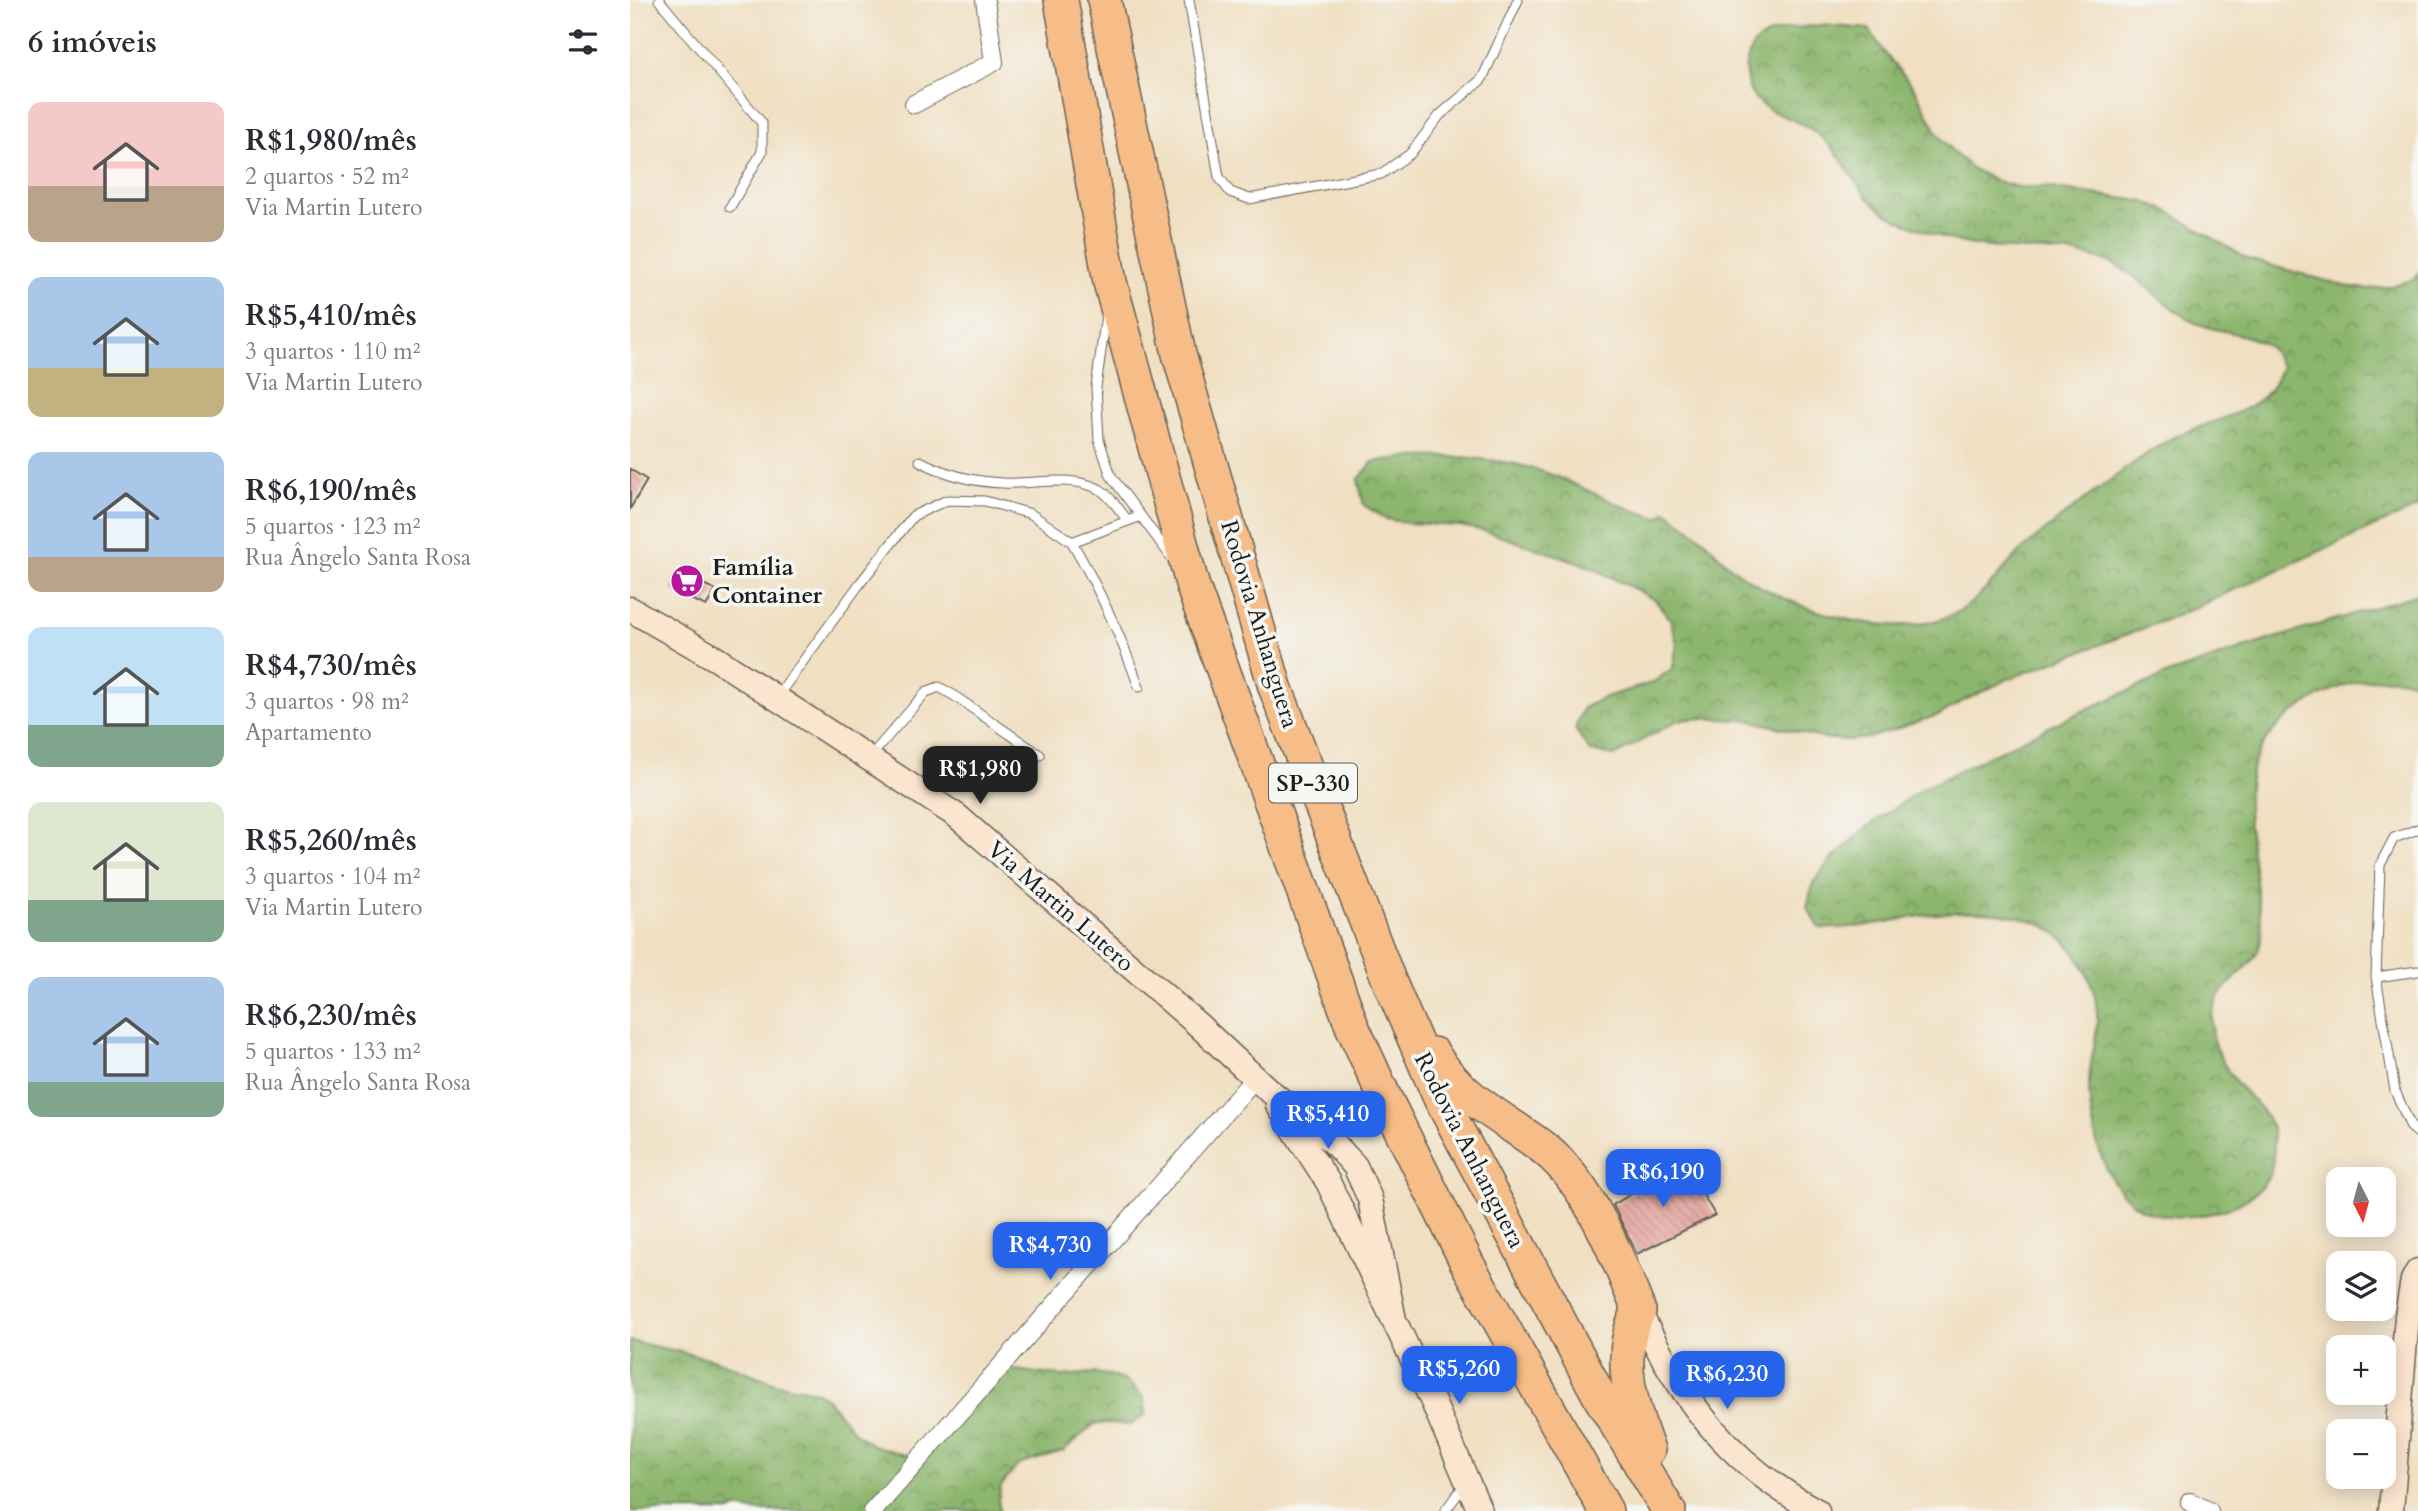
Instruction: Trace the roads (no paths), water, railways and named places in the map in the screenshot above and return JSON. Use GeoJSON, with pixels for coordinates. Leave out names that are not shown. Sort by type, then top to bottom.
{"type":"FeatureCollection","features":[{"type":"Feature","properties":{"kind":"highway","name":"Rodovia Anhanguera"},"geometry":{"type":"LineString","coordinates":[[1061,0],[1110,282],[1194,587],[1352,1026],[1467,1264],[1606,1511]]}},
{"type":"Feature","properties":{"kind":"highway","name":"Rodovia Anhanguera"},"geometry":{"type":"LineString","coordinates":[[1104,0],[1179,354],[1275,687],[1390,983],[1440,1098],[1601,1399],[1670,1511]]}},
{"type":"Feature","properties":{"kind":"highway"},"geometry":{"type":"LineString","coordinates":[[1390,983],[1444,1070],[1468,1097],[1547,1151],[1574,1179],[1616,1252],[1639,1311],[1631,1324],[1627,1341],[1626,1362],[1630,1391],[1636,1419],[1670,1511]]}},
{"type":"Feature","properties":{"kind":"street"},"geometry":{"type":"LineString","coordinates":[[914,104],[994,62],[985,0]]}},
{"type":"Feature","properties":{"kind":"street","name":"Via Martin Lutero"},"geometry":{"type":"LineString","coordinates":[[630,608],[715,658],[957,816],[1196,1023],[1261,1083],[1333,1142],[1359,1173],[1370,1199],[1394,1320]]}},
{"type":"Feature","properties":{"kind":"street"},"geometry":{"type":"LineString","coordinates":[[873,1511],[1261,1083]]}},
{"type":"Feature","properties":{"kind":"street","name":"Via Martin Lutero"},"geometry":{"type":"LineString","coordinates":[[1261,1083],[1330,1187],[1394,1320],[1480,1511]]}},
{"type":"Feature","properties":{"kind":"street"},"geometry":{"type":"LineString","coordinates":[[1330,1187],[1350,1192],[1359,1173]]}},
{"type":"Feature","properties":{"kind":"street"},"geometry":{"type":"LineString","coordinates":[[2390,1511],[2407,1317],[2413,1280],[2418,1271]]}},
{"type":"Feature","properties":{"kind":"street"},"geometry":{"type":"LineString","coordinates":[[1639,1311],[1658,1352],[1715,1433],[1756,1471],[1817,1511]]}},
{"type":"Feature","properties":{"kind":"street"},"geometry":{"type":"LineString","coordinates":[[2190,1502],[2209,1511]]}},
{"type":"Feature","properties":{"kind":"lane"},"geometry":{"type":"LineString","coordinates":[[659,0],[762,122],[762,152],[730,207]]}},
{"type":"Feature","properties":{"kind":"lane"},"geometry":{"type":"LineString","coordinates":[[1050,0],[1075,84]]}},
{"type":"Feature","properties":{"kind":"lane"},"geometry":{"type":"LineString","coordinates":[[1189,0],[1219,177],[1230,192],[1249,199],[1381,174],[1410,155],[1440,116],[1482,79],[1518,0]]}},
{"type":"Feature","properties":{"kind":"lane"},"geometry":{"type":"LineString","coordinates":[[1110,282],[1096,387],[1099,440],[1111,475],[1194,587]]}},
{"type":"Feature","properties":{"kind":"lane"},"geometry":{"type":"LineString","coordinates":[[920,461],[945,474],[973,480],[1003,483],[1075,480],[1102,490],[1128,521]]}},
{"type":"Feature","properties":{"kind":"lane"},"geometry":{"type":"LineString","coordinates":[[776,698],[913,516],[947,500],[985,501],[1031,514],[1072,542],[1098,586],[1139,687]]}},
{"type":"Feature","properties":{"kind":"lane"},"geometry":{"type":"LineString","coordinates":[[1072,542],[1140,516]]}},
{"type":"Feature","properties":{"kind":"lane"},"geometry":{"type":"LineString","coordinates":[[869,758],[926,692],[939,687],[1040,754]]}},
{"type":"Feature","properties":{"kind":"lane"},"geometry":{"type":"LineString","coordinates":[[2418,829],[2394,838],[2380,865],[2376,977],[2395,1091],[2411,1127],[2418,1133]]}},
{"type":"Feature","properties":{"kind":"lane"},"geometry":{"type":"LineString","coordinates":[[2376,977],[2418,971]]}},
{"type":"Feature","properties":{"kind":"lane"},"geometry":{"type":"LineString","coordinates":[[1445,1511],[1468,1481]]}},
{"type":"Feature","properties":{"kind":"place","name":"Família Container"},"geometry":{"type":"Point","coordinates":[687,581]}}]}
